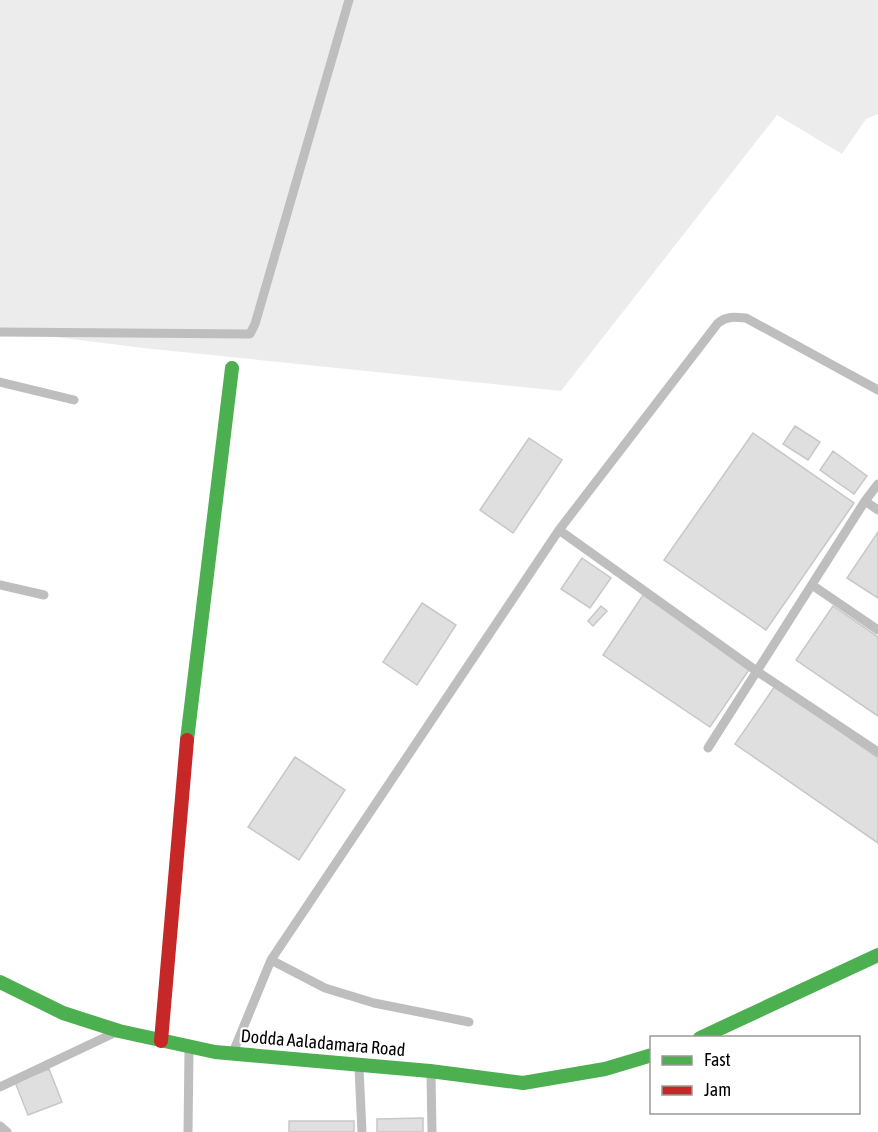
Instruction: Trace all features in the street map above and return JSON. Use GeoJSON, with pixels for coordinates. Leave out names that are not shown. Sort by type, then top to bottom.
{"type":"FeatureCollection","features":[{"type":"Feature","properties":{"kind":"main road"},"geometry":{"type":"LineString","coordinates":[[162,1041],[191,700],[232,368]]}},
{"type":"Feature","properties":{"kind":"main road"},"geometry":{"type":"LineString","coordinates":[[704,1036],[878,955]]}},
{"type":"Feature","properties":{"kind":"main road","name":"Dodda Aaladamara Road"},"geometry":{"type":"LineString","coordinates":[[0,982],[63,1012],[119,1031],[189,1048],[233,1053],[430,1071],[523,1083],[605,1069],[650,1055]]}},
{"type":"Feature","properties":{"kind":"lane"},"geometry":{"type":"LineString","coordinates":[[0,332],[250,334],[259,313],[349,0]]}},
{"type":"Feature","properties":{"kind":"lane"},"geometry":{"type":"LineString","coordinates":[[233,1053],[271,960],[559,530],[718,323],[724,318],[746,318],[878,390]]}},
{"type":"Feature","properties":{"kind":"lane"},"geometry":{"type":"LineString","coordinates":[[0,382],[74,400]]}},
{"type":"Feature","properties":{"kind":"lane"},"geometry":{"type":"LineString","coordinates":[[708,748],[878,484]]}},
{"type":"Feature","properties":{"kind":"lane"},"geometry":{"type":"LineString","coordinates":[[865,501],[878,510]]}},
{"type":"Feature","properties":{"kind":"lane"},"geometry":{"type":"LineString","coordinates":[[559,530],[758,672],[878,752]]}},
{"type":"Feature","properties":{"kind":"lane"},"geometry":{"type":"LineString","coordinates":[[0,585],[44,595]]}},
{"type":"Feature","properties":{"kind":"lane"},"geometry":{"type":"LineString","coordinates":[[812,585],[878,630]]}},
{"type":"Feature","properties":{"kind":"lane"},"geometry":{"type":"LineString","coordinates":[[271,960],[325,988],[374,1003],[469,1022]]}},
{"type":"Feature","properties":{"kind":"lane"},"geometry":{"type":"LineString","coordinates":[[0,1087],[119,1031]]}},
{"type":"Feature","properties":{"kind":"lane"},"geometry":{"type":"LineString","coordinates":[[188,1132],[189,1048]]}},
{"type":"Feature","properties":{"kind":"lane"},"geometry":{"type":"LineString","coordinates":[[359,1066],[362,1132]]}},
{"type":"Feature","properties":{"kind":"lane"},"geometry":{"type":"LineString","coordinates":[[430,1071],[432,1132]]}},
{"type":"Feature","properties":{"kind":"lane"},"geometry":{"type":"LineString","coordinates":[[0,1126],[7,1132]]}},
{"type":"Feature","properties":{"kind":"shaded area"},"geometry":{"type":"Polygon","coordinates":[[[0,0],[878,0],[878,114],[866,119],[842,154],[777,115],[561,391],[143,348],[0,330],[0,0]]]}},
{"type":"Feature","properties":{"kind":"building"},"geometry":{"type":"Polygon","coordinates":[[[795,426],[820,442],[808,460],[783,444],[795,426]]]}},
{"type":"Feature","properties":{"kind":"building"},"geometry":{"type":"Polygon","coordinates":[[[753,433],[854,503],[766,630],[664,560],[753,433]]]}},
{"type":"Feature","properties":{"kind":"building"},"geometry":{"type":"Polygon","coordinates":[[[529,438],[562,460],[513,533],[480,510],[529,438]]]}},
{"type":"Feature","properties":{"kind":"building"},"geometry":{"type":"Polygon","coordinates":[[[833,451],[867,476],[854,494],[820,470],[833,451]]]}},
{"type":"Feature","properties":{"kind":"building"},"geometry":{"type":"Polygon","coordinates":[[[878,532],[878,598],[847,578],[878,532]]]}},
{"type":"Feature","properties":{"kind":"building"},"geometry":{"type":"Polygon","coordinates":[[[582,558],[611,578],[590,608],[561,589],[582,558]]]}},
{"type":"Feature","properties":{"kind":"building"},"geometry":{"type":"Polygon","coordinates":[[[643,595],[751,667],[710,727],[603,655],[643,595]]]}},
{"type":"Feature","properties":{"kind":"building"},"geometry":{"type":"Polygon","coordinates":[[[422,603],[456,625],[417,685],[383,662],[422,603]]]}},
{"type":"Feature","properties":{"kind":"building"},"geometry":{"type":"Polygon","coordinates":[[[601,606],[607,611],[593,626],[588,621],[601,606]]]}},
{"type":"Feature","properties":{"kind":"building"},"geometry":{"type":"Polygon","coordinates":[[[833,606],[878,637],[878,716],[796,660],[833,606]]]}},
{"type":"Feature","properties":{"kind":"building"},"geometry":{"type":"Polygon","coordinates":[[[775,686],[878,758],[878,843],[735,744],[775,686]]]}},
{"type":"Feature","properties":{"kind":"building"},"geometry":{"type":"Polygon","coordinates":[[[295,757],[345,790],[299,860],[248,827],[295,757]]]}},
{"type":"Feature","properties":{"kind":"building"},"geometry":{"type":"Polygon","coordinates":[[[49,1069],[62,1102],[28,1115],[15,1082],[49,1069]]]}},
{"type":"Feature","properties":{"kind":"building"},"geometry":{"type":"Polygon","coordinates":[[[423,1118],[423,1132],[377,1132],[377,1119],[423,1118]]]}},
{"type":"Feature","properties":{"kind":"building"},"geometry":{"type":"Polygon","coordinates":[[[289,1121],[354,1121],[354,1132],[289,1132],[289,1121]]]}},
{"type":"Feature","properties":{"kind":"traffic: fast"},"geometry":{"type":"LineString","coordinates":[[187,740],[232,368]]}},
{"type":"Feature","properties":{"kind":"traffic: fast"},"geometry":{"type":"LineString","coordinates":[[704,1036],[878,955]]}},
{"type":"Feature","properties":{"kind":"traffic: fast"},"geometry":{"type":"LineString","coordinates":[[0,982],[63,1013],[119,1031],[215,1052],[430,1071],[523,1083],[605,1069],[650,1056]]}},
{"type":"Feature","properties":{"kind":"traffic: jam"},"geometry":{"type":"LineString","coordinates":[[161,1041],[187,740]]}}]}
